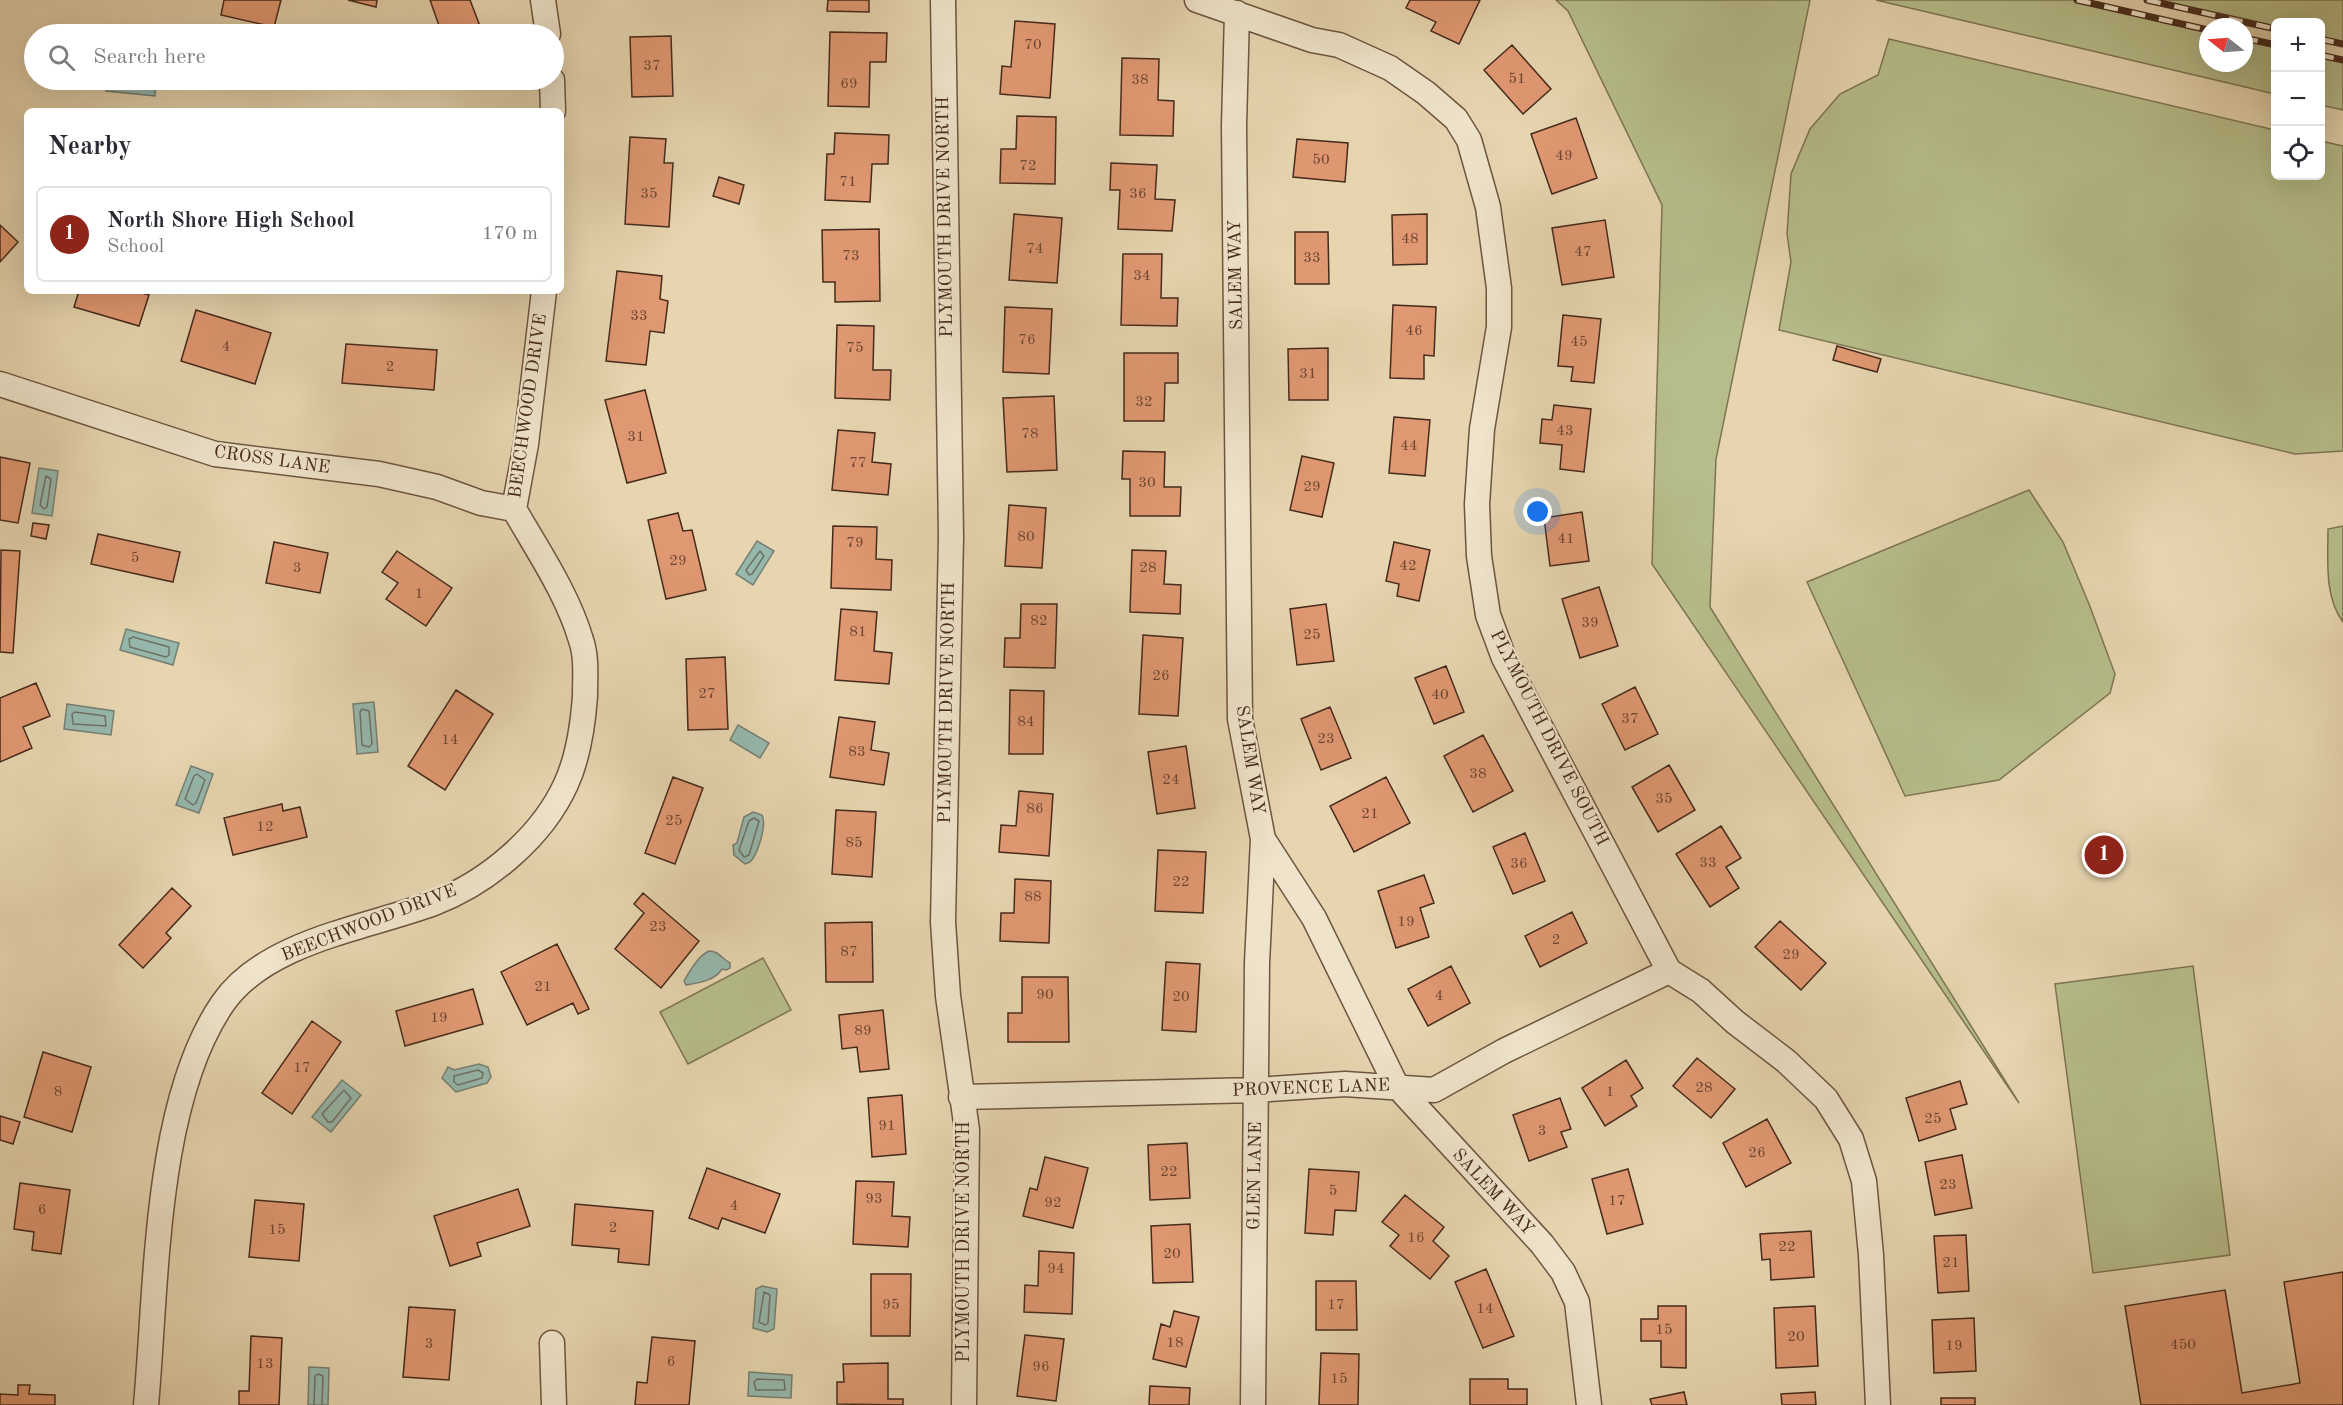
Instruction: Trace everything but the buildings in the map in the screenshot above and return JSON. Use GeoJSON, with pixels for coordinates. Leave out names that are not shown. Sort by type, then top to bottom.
{"type":"FeatureCollection","features":[{"type":"Feature","properties":{"kind":"street"},"geometry":{"type":"LineString","coordinates":[[543,0],[547,24]]}},
{"type":"Feature","properties":{"kind":"street","name":"PLYMOUTH DRIVE NORTH"},"geometry":{"type":"LineString","coordinates":[[942,0],[951,537],[943,922],[948,996],[967,1130],[964,1405]]}},
{"type":"Feature","properties":{"kind":"street"},"geometry":{"type":"LineString","coordinates":[[1197,0],[1237,14]]}},
{"type":"Feature","properties":{"kind":"street","name":"SALEM WAY"},"geometry":{"type":"LineString","coordinates":[[1237,14],[1234,126],[1240,718],[1263,839],[1314,918],[1396,1085],[1542,1244],[1563,1272],[1577,1302],[1589,1405]]}},
{"type":"Feature","properties":{"kind":"street","name":"PLYMOUTH DRIVE SOUTH"},"geometry":{"type":"LineString","coordinates":[[1237,14],[1312,40],[1339,45],[1390,68],[1426,93],[1456,119],[1469,140],[1488,207],[1499,288],[1499,327],[1482,429],[1477,504],[1479,556],[1488,615],[1504,658],[1669,971]]}},
{"type":"Feature","properties":{"kind":"street"},"geometry":{"type":"LineString","coordinates":[[552,90],[553,108]]}},
{"type":"Feature","properties":{"kind":"street","name":"BEECHWOOD DRIVE"},"geometry":{"type":"LineString","coordinates":[[146,1405],[164,1192],[175,1119],[199,1048],[223,1003],[247,975],[272,960],[299,948],[436,902],[484,877],[530,837],[549,814],[567,783],[584,720],[585,673],[582,641],[563,596],[514,509],[526,444],[544,294]]}},
{"type":"Feature","properties":{"kind":"street","name":"CROSS LANE"},"geometry":{"type":"LineString","coordinates":[[0,384],[215,454],[379,474],[437,487],[480,503],[514,509]]}},
{"type":"Feature","properties":{"kind":"street","name":"GLEN LANE"},"geometry":{"type":"LineString","coordinates":[[1253,1405],[1256,1090],[1263,839]]}},
{"type":"Feature","properties":{"kind":"street"},"geometry":{"type":"LineString","coordinates":[[1669,971],[1701,991],[1735,1022],[1786,1061],[1826,1099],[1851,1139],[1864,1181],[1871,1255],[1878,1405]]}},
{"type":"Feature","properties":{"kind":"street","name":"PROVENCE LANE"},"geometry":{"type":"LineString","coordinates":[[961,1096],[1256,1090],[1345,1083],[1396,1085],[1434,1090],[1504,1050],[1669,971]]}},
{"type":"Feature","properties":{"kind":"street"},"geometry":{"type":"LineString","coordinates":[[552,1343],[554,1405]]}},
{"type":"Feature","properties":{"kind":"green space"},"geometry":{"type":"Polygon","coordinates":[[[1556,0],[1810,0],[1716,459],[1710,607],[2019,1103],[1652,564],[1662,205],[1568,11],[1556,0]]]}},
{"type":"Feature","properties":{"kind":"green space"},"geometry":{"type":"Polygon","coordinates":[[[1876,0],[2076,0],[2199,28],[2199,72],[2253,72],[2253,40],[2271,44],[2271,93],[1876,0]]]}},
{"type":"Feature","properties":{"kind":"green space"},"geometry":{"type":"Polygon","coordinates":[[[2152,0],[2343,0],[2343,44],[2325,39],[2325,18],[2271,18],[2271,27],[2253,23],[2253,18],[2231,18],[2152,0]]]}},
{"type":"Feature","properties":{"kind":"green space"},"geometry":{"type":"Polygon","coordinates":[[[1889,39],[2271,129],[2271,180],[2325,180],[2325,142],[2343,146],[2343,451],[2295,454],[1779,330],[1791,262],[1787,234],[1791,174],[1810,129],[1840,94],[1878,75],[1889,39]]]}},
{"type":"Feature","properties":{"kind":"green space"},"geometry":{"type":"Polygon","coordinates":[[[2325,56],[2343,60],[2343,110],[2325,106],[2325,56]]]}},
{"type":"Feature","properties":{"kind":"green space"},"geometry":{"type":"Polygon","coordinates":[[[2029,490],[2063,542],[2089,604],[2115,674],[2110,693],[1999,780],[1905,796],[1807,582],[2029,490]]]}},
{"type":"Feature","properties":{"kind":"green space"},"geometry":{"type":"Polygon","coordinates":[[[2343,526],[2343,622],[2333,601],[2328,577],[2328,529],[2343,526]]]}},
{"type":"Feature","properties":{"kind":"green space"},"geometry":{"type":"Polygon","coordinates":[[[763,958],[791,1010],[688,1064],[660,1012],[763,958]]]}},
{"type":"Feature","properties":{"kind":"green space"},"geometry":{"type":"Polygon","coordinates":[[[2193,966],[2230,1255],[2093,1273],[2055,984],[2193,966]]]}},
{"type":"Feature","properties":{"kind":"water"},"geometry":{"type":"Polygon","coordinates":[[[106,90],[155,90],[155,96],[106,90]]]}},
{"type":"Feature","properties":{"kind":"water"},"geometry":{"type":"Polygon","coordinates":[[[39,468],[58,471],[52,516],[32,513],[39,468]]]}},
{"type":"Feature","properties":{"kind":"water"},"geometry":{"type":"Polygon","coordinates":[[[757,541],[774,551],[753,585],[736,574],[757,541]]]}},
{"type":"Feature","properties":{"kind":"water"},"geometry":{"type":"Polygon","coordinates":[[[126,629],[179,643],[173,665],[120,650],[126,629]]]}},
{"type":"Feature","properties":{"kind":"water"},"geometry":{"type":"Polygon","coordinates":[[[374,702],[378,752],[357,754],[353,704],[374,702]]]}},
{"type":"Feature","properties":{"kind":"water"},"geometry":{"type":"Polygon","coordinates":[[[67,704],[114,711],[111,735],[64,729],[67,704]]]}},
{"type":"Feature","properties":{"kind":"water"},"geometry":{"type":"Polygon","coordinates":[[[738,725],[769,743],[760,758],[730,740],[738,725]]]}},
{"type":"Feature","properties":{"kind":"water"},"geometry":{"type":"Polygon","coordinates":[[[191,766],[213,774],[199,813],[176,805],[191,766]]]}},
{"type":"Feature","properties":{"kind":"water"},"geometry":{"type":"Polygon","coordinates":[[[753,812],[762,815],[763,832],[753,858],[745,864],[734,855],[733,845],[737,843],[744,817],[753,812]]]}},
{"type":"Feature","properties":{"kind":"water"},"geometry":{"type":"Polygon","coordinates":[[[709,951],[718,954],[730,963],[730,968],[722,969],[706,981],[686,985],[684,981],[691,969],[709,951]]]}},
{"type":"Feature","properties":{"kind":"water"},"geometry":{"type":"Polygon","coordinates":[[[479,1064],[488,1067],[491,1077],[487,1083],[456,1092],[442,1078],[448,1067],[454,1070],[479,1064]]]}},
{"type":"Feature","properties":{"kind":"water"},"geometry":{"type":"Polygon","coordinates":[[[342,1080],[361,1095],[331,1132],[312,1117],[342,1080]]]}},
{"type":"Feature","properties":{"kind":"water"},"geometry":{"type":"Polygon","coordinates":[[[762,1286],[777,1289],[774,1329],[767,1332],[753,1328],[756,1289],[762,1286]]]}},
{"type":"Feature","properties":{"kind":"water"},"geometry":{"type":"Polygon","coordinates":[[[309,1367],[329,1368],[328,1405],[308,1405],[309,1367]]]}},
{"type":"Feature","properties":{"kind":"water"},"geometry":{"type":"Polygon","coordinates":[[[749,1372],[792,1375],[791,1398],[748,1396],[749,1372]]]}},
{"type":"Feature","properties":{"kind":"railway"},"geometry":{"type":"LineString","coordinates":[[2077,0],[2199,28]]}},
{"type":"Feature","properties":{"kind":"railway"},"geometry":{"type":"LineString","coordinates":[[2147,0],[2271,28]]}},
{"type":"Feature","properties":{"kind":"railway"},"geometry":{"type":"LineString","coordinates":[[2253,40],[2271,44]]}},
{"type":"Feature","properties":{"kind":"railway"},"geometry":{"type":"LineString","coordinates":[[2325,40],[2343,44]]}},
{"type":"Feature","properties":{"kind":"railway"},"geometry":{"type":"LineString","coordinates":[[2325,56],[2343,60]]}},
{"type":"Feature","properties":{"kind":"place","name":"North Shore High School"},"geometry":{"type":"Point","coordinates":[2104,855]}}]}
